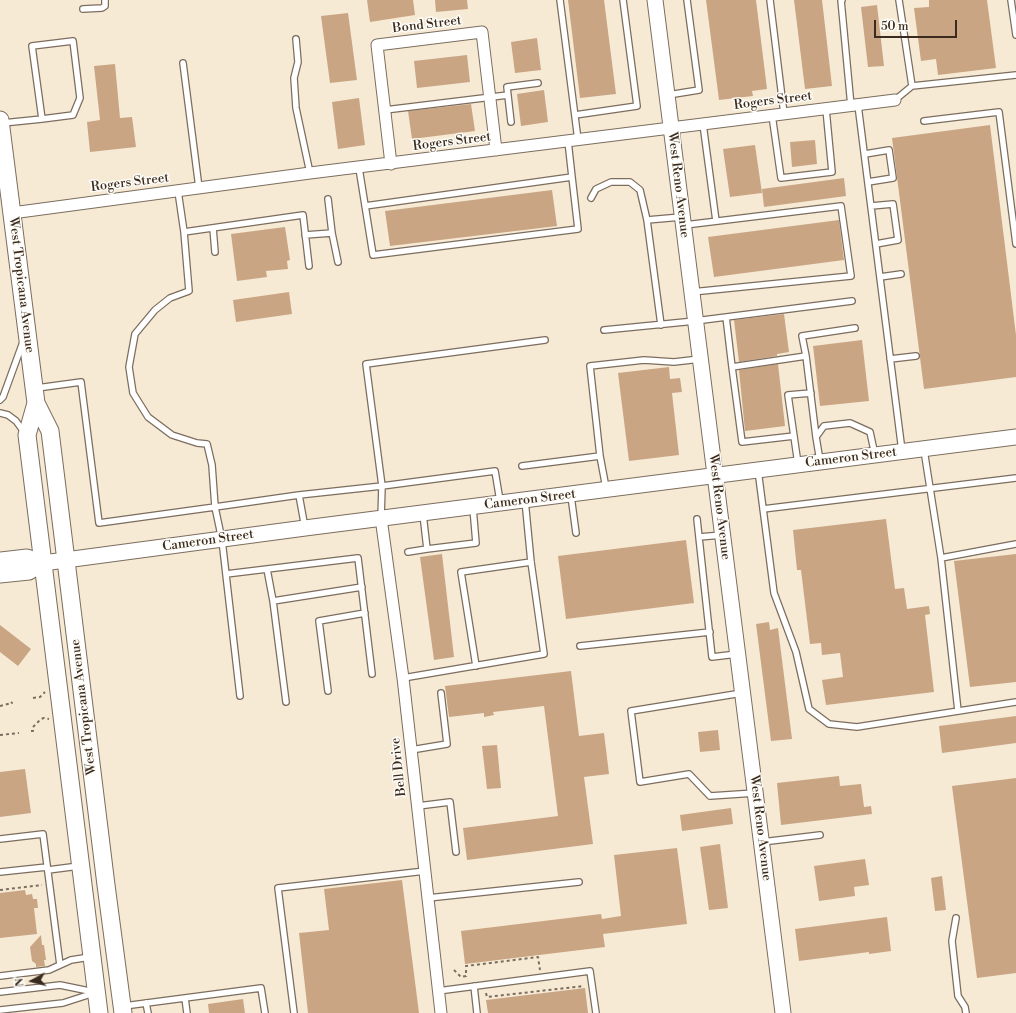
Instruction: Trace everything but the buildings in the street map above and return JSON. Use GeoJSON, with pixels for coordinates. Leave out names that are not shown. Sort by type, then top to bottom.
{"type":"FeatureCollection","features":[{"type":"Feature","properties":{"kind":"main road","name":"West Tropicana Avenue"},"geometry":{"type":"LineString","coordinates":[[0,120],[9,213],[27,330],[35,396],[50,431],[106,886],[123,1010]]}},
{"type":"Feature","properties":{"kind":"main road","name":"West Tropicana Avenue"},"geometry":{"type":"LineString","coordinates":[[35,396],[27,435],[99,1013]]}},
{"type":"Feature","properties":{"kind":"main road"},"geometry":{"type":"LineString","coordinates":[[80,866],[91,872],[94,878],[104,955],[119,984]]}},
{"type":"Feature","properties":{"kind":"street","name":"West Reno Avenue"},"geometry":{"type":"LineString","coordinates":[[656,0],[714,475],[783,1013]]}},
{"type":"Feature","properties":{"kind":"street","name":"Bond Street"},"geometry":{"type":"LineString","coordinates":[[391,164],[377,45],[482,32],[496,150]]}},
{"type":"Feature","properties":{"kind":"street","name":"Rogers Street"},"geometry":{"type":"LineString","coordinates":[[9,213],[310,173],[895,100]]}},
{"type":"Feature","properties":{"kind":"street","name":"Cameron Street"},"geometry":{"type":"LineString","coordinates":[[0,575],[29,572],[43,563],[381,518],[501,504],[714,475],[1016,437]]}},
{"type":"Feature","properties":{"kind":"street","name":"Bell Drive"},"geometry":{"type":"LineString","coordinates":[[381,518],[403,678],[441,1013]]}},
{"type":"Feature","properties":{"kind":"street","name":"Cameron Street"},"geometry":{"type":"LineString","coordinates":[[0,560],[27,557],[43,563]]}},
{"type":"Feature","properties":{"kind":"lane"},"geometry":{"type":"LineString","coordinates":[[83,9],[102,8],[105,6],[105,0]]}},
{"type":"Feature","properties":{"kind":"lane"},"geometry":{"type":"LineString","coordinates":[[359,168],[373,255],[578,229],[572,176],[575,115],[560,0]]}},
{"type":"Feature","properties":{"kind":"lane"},"geometry":{"type":"LineString","coordinates":[[575,115],[637,106],[623,0]]}},
{"type":"Feature","properties":{"kind":"lane"},"geometry":{"type":"LineString","coordinates":[[667,95],[699,90],[687,0]]}},
{"type":"Feature","properties":{"kind":"lane"},"geometry":{"type":"LineString","coordinates":[[770,0],[784,114]]}},
{"type":"Feature","properties":{"kind":"lane"},"geometry":{"type":"LineString","coordinates":[[842,0],[855,105],[865,154],[902,452]]}},
{"type":"Feature","properties":{"kind":"lane"},"geometry":{"type":"LineString","coordinates":[[899,0],[912,86]]}},
{"type":"Feature","properties":{"kind":"lane"},"geometry":{"type":"LineString","coordinates":[[1011,0],[1016,35]]}},
{"type":"Feature","properties":{"kind":"lane"},"geometry":{"type":"LineString","coordinates":[[296,39],[298,62],[294,78],[296,108],[310,173]]}},
{"type":"Feature","properties":{"kind":"lane"},"geometry":{"type":"LineString","coordinates":[[0,123],[42,119],[74,115],[80,98],[73,41],[32,46],[42,119]]}},
{"type":"Feature","properties":{"kind":"lane"},"geometry":{"type":"LineString","coordinates":[[183,63],[199,188]]}},
{"type":"Feature","properties":{"kind":"lane"},"geometry":{"type":"LineString","coordinates":[[895,100],[912,86],[1016,75]]}},
{"type":"Feature","properties":{"kind":"lane"},"geometry":{"type":"LineString","coordinates":[[512,122],[507,87],[538,83]]}},
{"type":"Feature","properties":{"kind":"lane"},"geometry":{"type":"LineString","coordinates":[[385,110],[508,95]]}},
{"type":"Feature","properties":{"kind":"lane"},"geometry":{"type":"LineString","coordinates":[[772,115],[781,178],[832,172],[826,109]]}},
{"type":"Feature","properties":{"kind":"lane"},"geometry":{"type":"LineString","coordinates":[[924,121],[999,112],[1016,244]]}},
{"type":"Feature","properties":{"kind":"lane"},"geometry":{"type":"LineString","coordinates":[[703,124],[716,221]]}},
{"type":"Feature","properties":{"kind":"lane"},"geometry":{"type":"LineString","coordinates":[[865,154],[889,150],[893,178],[868,182]]}},
{"type":"Feature","properties":{"kind":"lane"},"geometry":{"type":"LineString","coordinates":[[365,206],[572,176]]}},
{"type":"Feature","properties":{"kind":"lane"},"geometry":{"type":"LineString","coordinates":[[591,198],[596,189],[611,182],[630,182],[640,190],[647,220],[661,325]]}},
{"type":"Feature","properties":{"kind":"lane"},"geometry":{"type":"LineString","coordinates":[[178,191],[184,232],[189,291],[170,298],[155,310],[135,334],[129,367],[133,393],[148,417],[172,435],[197,443],[207,444],[212,466],[215,507],[222,540],[240,696]]}},
{"type":"Feature","properties":{"kind":"lane"},"geometry":{"type":"LineString","coordinates":[[328,199],[332,233],[338,262]]}},
{"type":"Feature","properties":{"kind":"lane"},"geometry":{"type":"LineString","coordinates":[[871,206],[893,204],[898,240],[876,244]]}},
{"type":"Feature","properties":{"kind":"lane"},"geometry":{"type":"LineString","coordinates":[[647,220],[716,221],[841,206],[850,276],[692,292]]}},
{"type":"Feature","properties":{"kind":"lane"},"geometry":{"type":"LineString","coordinates":[[184,232],[303,215],[309,266]]}},
{"type":"Feature","properties":{"kind":"lane"},"geometry":{"type":"LineString","coordinates":[[213,228],[215,252]]}},
{"type":"Feature","properties":{"kind":"lane"},"geometry":{"type":"LineString","coordinates":[[305,235],[332,233]]}},
{"type":"Feature","properties":{"kind":"lane"},"geometry":{"type":"LineString","coordinates":[[880,277],[901,274]]}},
{"type":"Feature","properties":{"kind":"lane"},"geometry":{"type":"LineString","coordinates":[[604,330],[661,325],[852,301]]}},
{"type":"Feature","properties":{"kind":"lane"},"geometry":{"type":"LineString","coordinates":[[726,317],[742,442],[794,436]]}},
{"type":"Feature","properties":{"kind":"lane"},"geometry":{"type":"LineString","coordinates":[[820,462],[802,336],[855,328]]}},
{"type":"Feature","properties":{"kind":"lane"},"geometry":{"type":"LineString","coordinates":[[0,400],[27,330]]}},
{"type":"Feature","properties":{"kind":"lane"},"geometry":{"type":"LineString","coordinates":[[381,518],[382,486],[366,364],[545,340]]}},
{"type":"Feature","properties":{"kind":"lane"},"geometry":{"type":"LineString","coordinates":[[732,366],[806,356]]}},
{"type":"Feature","properties":{"kind":"lane"},"geometry":{"type":"LineString","coordinates":[[890,359],[916,356]]}},
{"type":"Feature","properties":{"kind":"lane"},"geometry":{"type":"LineString","coordinates":[[607,490],[600,456],[590,366],[644,360],[674,362],[700,359]]}},
{"type":"Feature","properties":{"kind":"lane"},"geometry":{"type":"LineString","coordinates":[[35,396],[81,382],[99,523],[299,495],[495,471],[501,504]]}},
{"type":"Feature","properties":{"kind":"lane"},"geometry":{"type":"LineString","coordinates":[[798,465],[788,395],[811,393]]}},
{"type":"Feature","properties":{"kind":"lane"},"geometry":{"type":"LineString","coordinates":[[0,413],[8,416],[16,422],[27,435]]}},
{"type":"Feature","properties":{"kind":"lane"},"geometry":{"type":"LineString","coordinates":[[816,437],[824,426],[850,423],[870,432],[875,455]]}},
{"type":"Feature","properties":{"kind":"lane"},"geometry":{"type":"LineString","coordinates":[[924,449],[941,558],[958,711]]}},
{"type":"Feature","properties":{"kind":"lane"},"geometry":{"type":"LineString","coordinates":[[522,466],[600,456]]}},
{"type":"Feature","properties":{"kind":"lane"},"geometry":{"type":"LineString","coordinates":[[758,470],[774,593],[796,652],[809,709],[829,724],[857,727],[1016,702]]}},
{"type":"Feature","properties":{"kind":"lane"},"geometry":{"type":"LineString","coordinates":[[763,509],[1016,478]]}},
{"type":"Feature","properties":{"kind":"lane"},"geometry":{"type":"LineString","coordinates":[[571,494],[576,533]]}},
{"type":"Feature","properties":{"kind":"lane"},"geometry":{"type":"LineString","coordinates":[[299,495],[305,528]]}},
{"type":"Feature","properties":{"kind":"lane"},"geometry":{"type":"LineString","coordinates":[[403,678],[544,654],[531,562],[525,500]]}},
{"type":"Feature","properties":{"kind":"lane"},"geometry":{"type":"LineString","coordinates":[[408,552],[476,543],[473,507]]}},
{"type":"Feature","properties":{"kind":"lane"},"geometry":{"type":"LineString","coordinates":[[423,513],[428,549]]}},
{"type":"Feature","properties":{"kind":"lane"},"geometry":{"type":"LineString","coordinates":[[697,519],[712,657],[737,654]]}},
{"type":"Feature","properties":{"kind":"lane"},"geometry":{"type":"LineString","coordinates":[[699,537],[722,535]]}},
{"type":"Feature","properties":{"kind":"lane"},"geometry":{"type":"LineString","coordinates":[[941,558],[1016,544]]}},
{"type":"Feature","properties":{"kind":"lane"},"geometry":{"type":"LineString","coordinates":[[226,574],[358,558],[372,674]]}},
{"type":"Feature","properties":{"kind":"lane"},"geometry":{"type":"LineString","coordinates":[[476,666],[462,572],[531,562]]}},
{"type":"Feature","properties":{"kind":"lane"},"geometry":{"type":"LineString","coordinates":[[267,569],[286,702]]}},
{"type":"Feature","properties":{"kind":"lane"},"geometry":{"type":"LineString","coordinates":[[272,601],[362,587]]}},
{"type":"Feature","properties":{"kind":"lane"},"geometry":{"type":"LineString","coordinates":[[328,691],[320,621],[365,613]]}},
{"type":"Feature","properties":{"kind":"lane"},"geometry":{"type":"LineString","coordinates":[[580,646],[710,632]]}},
{"type":"Feature","properties":{"kind":"lane"},"geometry":{"type":"LineString","coordinates":[[411,750],[447,744],[441,693]]}},
{"type":"Feature","properties":{"kind":"lane"},"geometry":{"type":"LineString","coordinates":[[742,693],[631,711],[640,782],[689,774],[710,796],[755,793]]}},
{"type":"Feature","properties":{"kind":"lane"},"geometry":{"type":"LineString","coordinates":[[418,806],[450,802],[456,852]]}},
{"type":"Feature","properties":{"kind":"lane"},"geometry":{"type":"LineString","coordinates":[[0,839],[43,834],[60,965]]}},
{"type":"Feature","properties":{"kind":"lane"},"geometry":{"type":"LineString","coordinates":[[761,842],[820,835]]}},
{"type":"Feature","properties":{"kind":"lane"},"geometry":{"type":"LineString","coordinates":[[0,872],[80,866]]}},
{"type":"Feature","properties":{"kind":"lane"},"geometry":{"type":"LineString","coordinates":[[294,1013],[278,888],[425,871]]}},
{"type":"Feature","properties":{"kind":"lane"},"geometry":{"type":"LineString","coordinates":[[428,898],[579,882]]}},
{"type":"Feature","properties":{"kind":"lane"},"geometry":{"type":"LineString","coordinates":[[956,918],[952,941],[958,996],[965,1007],[966,1013]]}},
{"type":"Feature","properties":{"kind":"lane"},"geometry":{"type":"LineString","coordinates":[[0,976],[49,970],[71,960],[92,957]]}},
{"type":"Feature","properties":{"kind":"lane"},"geometry":{"type":"LineString","coordinates":[[438,991],[590,971],[596,1013]]}},
{"type":"Feature","properties":{"kind":"lane"},"geometry":{"type":"LineString","coordinates":[[0,992],[60,985],[96,993]]}},
{"type":"Feature","properties":{"kind":"lane"},"geometry":{"type":"LineString","coordinates":[[474,986],[477,1013]]}},
{"type":"Feature","properties":{"kind":"lane"},"geometry":{"type":"LineString","coordinates":[[123,1010],[146,1003],[261,988],[265,1013]]}},
{"type":"Feature","properties":{"kind":"lane"},"geometry":{"type":"LineString","coordinates":[[0,1010],[62,1003],[96,993]]}},
{"type":"Feature","properties":{"kind":"lane"},"geometry":{"type":"LineString","coordinates":[[185,998],[187,1013]]}},
{"type":"Feature","properties":{"kind":"lane"},"geometry":{"type":"LineString","coordinates":[[146,1003],[148,1013]]}},
{"type":"Feature","properties":{"kind":"path"},"geometry":{"type":"LineString","coordinates":[[33,698],[40,697],[46,691]]}},
{"type":"Feature","properties":{"kind":"path"},"geometry":{"type":"LineString","coordinates":[[2,705],[12,703],[11,702]]}},
{"type":"Feature","properties":{"kind":"path"},"geometry":{"type":"LineString","coordinates":[[31,731],[33,731],[33,728],[41,719],[44,718],[51,720]]}},
{"type":"Feature","properties":{"kind":"path"},"geometry":{"type":"LineString","coordinates":[[0,735],[19,733]]}},
{"type":"Feature","properties":{"kind":"path"},"geometry":{"type":"LineString","coordinates":[[0,890],[50,884]]}},
{"type":"Feature","properties":{"kind":"path"},"geometry":{"type":"LineString","coordinates":[[454,970],[461,977],[466,976],[466,966],[538,957],[541,977]]}},
{"type":"Feature","properties":{"kind":"path"},"geometry":{"type":"LineString","coordinates":[[485,985],[487,997],[585,986]]}}]}
